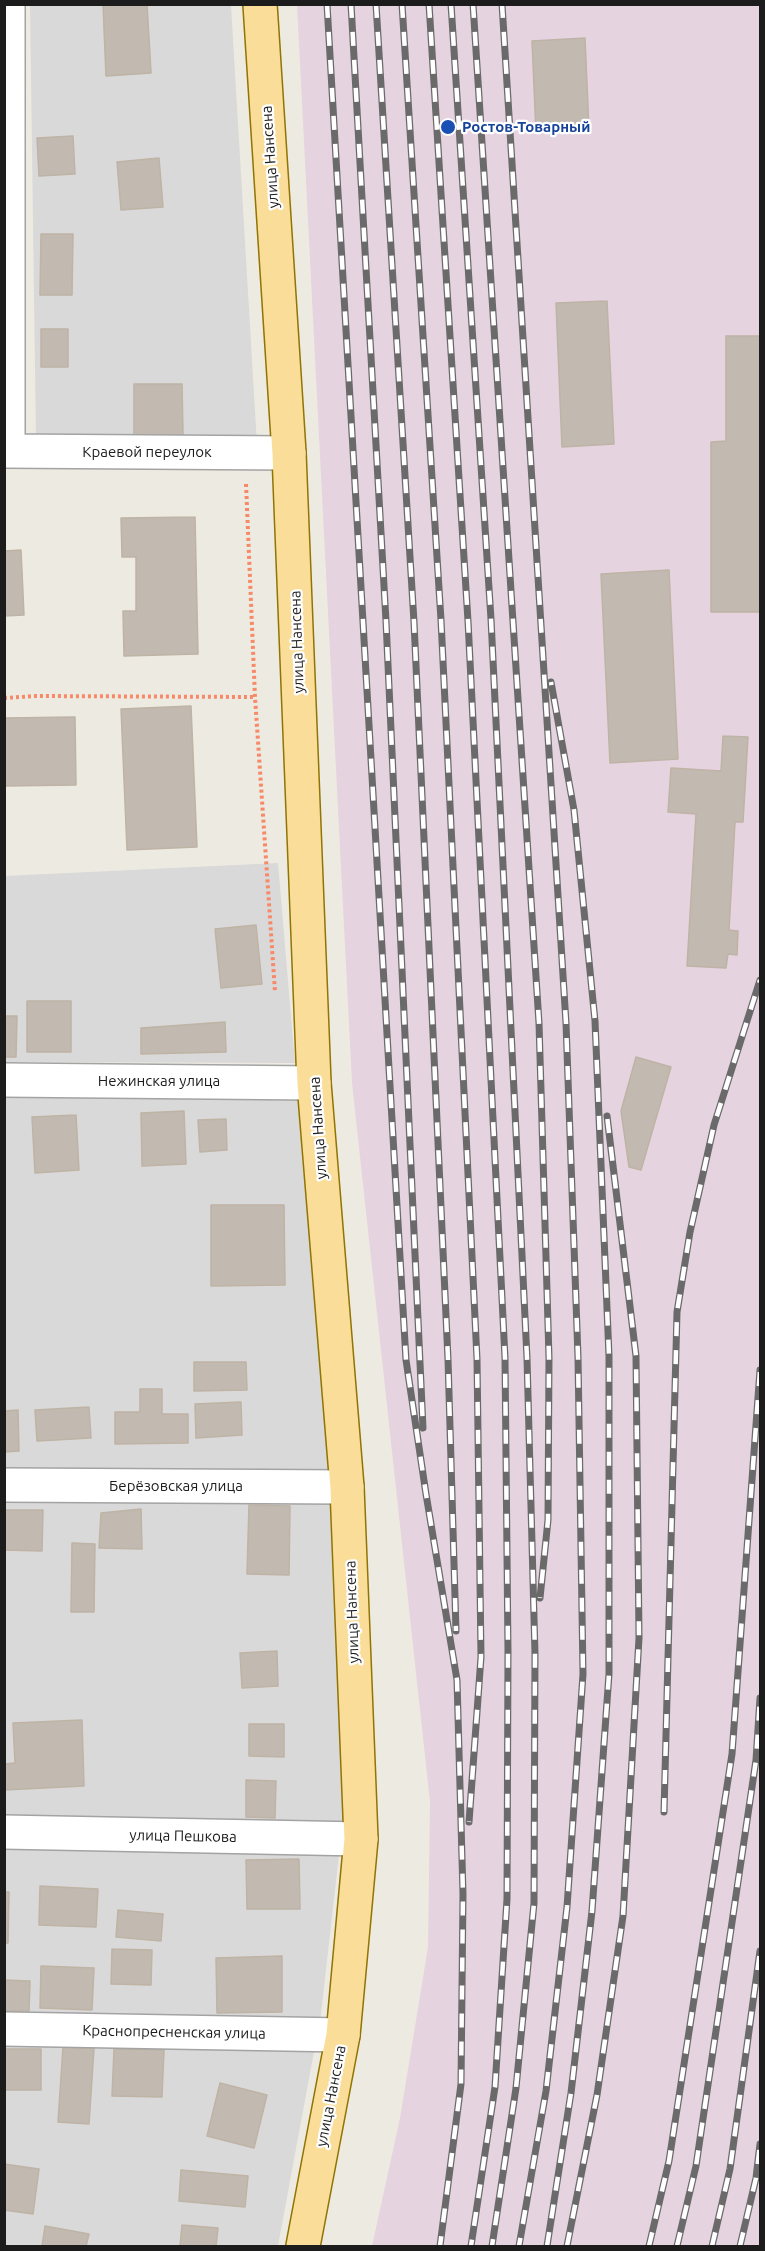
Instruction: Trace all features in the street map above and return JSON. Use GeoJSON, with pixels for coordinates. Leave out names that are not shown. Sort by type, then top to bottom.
{"type":"FeatureCollection","features":[{"type":"Feature","properties":{"kind":"main road","name":"улица Нансена"},"geometry":{"type":"LineString","coordinates":[[260,4],[290,453],[314,1083],[347,1487],[361,1839],[343,2035],[303,2247]]}},
{"type":"Feature","properties":{"kind":"street"},"geometry":{"type":"LineString","coordinates":[[6,451],[8,4]]}},
{"type":"Feature","properties":{"kind":"street","name":"Краевой переулок"},"geometry":{"type":"LineString","coordinates":[[6,451],[290,453]]}},
{"type":"Feature","properties":{"kind":"street","name":"Нежинская улица"},"geometry":{"type":"LineString","coordinates":[[4,1080],[314,1083]]}},
{"type":"Feature","properties":{"kind":"street","name":"Берёзовская улица"},"geometry":{"type":"LineString","coordinates":[[4,1485],[347,1487]]}},
{"type":"Feature","properties":{"kind":"street","name":"улица Пешкова"},"geometry":{"type":"LineString","coordinates":[[4,1832],[361,1839]]}},
{"type":"Feature","properties":{"kind":"street","name":"Краснопресненская улица"},"geometry":{"type":"LineString","coordinates":[[4,2029],[343,2035]]}},
{"type":"Feature","properties":{"kind":"path"},"geometry":{"type":"LineString","coordinates":[[245,453],[255,697],[275,1001]]}},
{"type":"Feature","properties":{"kind":"path"},"geometry":{"type":"LineString","coordinates":[[4,698],[36,696],[255,697]]}},
{"type":"Feature","properties":{"kind":"shaded area"},"geometry":{"type":"Polygon","coordinates":[[[30,5],[231,5],[257,444],[36,442],[30,5]]]}},
{"type":"Feature","properties":{"kind":"shaded area"},"geometry":{"type":"Polygon","coordinates":[[[297,5],[760,5],[760,2246],[372,2246],[400,2118],[428,1947],[430,1802],[352,1083],[297,5]]]}},
{"type":"Feature","properties":{"kind":"shaded area"},"geometry":{"type":"Polygon","coordinates":[[[278,863],[295,1063],[5,1062],[4,876],[278,863]]]}},
{"type":"Feature","properties":{"kind":"shaded area"},"geometry":{"type":"Polygon","coordinates":[[[5,1091],[306,1093],[330,1477],[5,1475],[5,1091]]]}},
{"type":"Feature","properties":{"kind":"shaded area"},"geometry":{"type":"Polygon","coordinates":[[[5,1494],[332,1494],[344,1828],[5,1823],[5,1494]]]}},
{"type":"Feature","properties":{"kind":"shaded area"},"geometry":{"type":"Polygon","coordinates":[[[5,1841],[340,1846],[320,2023],[5,2022],[5,1841]]]}},
{"type":"Feature","properties":{"kind":"shaded area"},"geometry":{"type":"Polygon","coordinates":[[[5,2039],[316,2041],[278,2246],[5,2246],[5,2039]]]}},
{"type":"Feature","properties":{"kind":"building"},"geometry":{"type":"Polygon","coordinates":[[[103,4],[147,4],[151,73],[106,76],[103,4]]]}},
{"type":"Feature","properties":{"kind":"building"},"geometry":{"type":"Polygon","coordinates":[[[585,38],[589,130],[536,133],[532,41],[585,38]]]}},
{"type":"Feature","properties":{"kind":"building"},"geometry":{"type":"Polygon","coordinates":[[[73,136],[75,174],[39,176],[37,138],[73,136]]]}},
{"type":"Feature","properties":{"kind":"building"},"geometry":{"type":"Polygon","coordinates":[[[159,158],[163,207],[121,210],[117,162],[159,158]]]}},
{"type":"Feature","properties":{"kind":"building"},"geometry":{"type":"Polygon","coordinates":[[[41,234],[73,234],[72,295],[40,295],[41,234]]]}},
{"type":"Feature","properties":{"kind":"building"},"geometry":{"type":"Polygon","coordinates":[[[607,301],[614,444],[562,447],[556,303],[607,301]]]}},
{"type":"Feature","properties":{"kind":"building"},"geometry":{"type":"Polygon","coordinates":[[[41,329],[68,329],[68,367],[41,367],[41,329]]]}},
{"type":"Feature","properties":{"kind":"building"},"geometry":{"type":"Polygon","coordinates":[[[726,336],[760,336],[760,612],[711,612],[711,442],[726,441],[726,336]]]}},
{"type":"Feature","properties":{"kind":"building"},"geometry":{"type":"Polygon","coordinates":[[[134,384],[182,384],[183,436],[134,436],[134,384]]]}},
{"type":"Feature","properties":{"kind":"building"},"geometry":{"type":"Polygon","coordinates":[[[195,517],[198,654],[124,656],[123,611],[136,611],[136,557],[122,557],[121,518],[195,517]]]}},
{"type":"Feature","properties":{"kind":"building"},"geometry":{"type":"Polygon","coordinates":[[[21,550],[24,615],[4,616],[4,551],[21,550]]]}},
{"type":"Feature","properties":{"kind":"building"},"geometry":{"type":"Polygon","coordinates":[[[669,570],[678,759],[610,763],[601,574],[669,570]]]}},
{"type":"Feature","properties":{"kind":"building"},"geometry":{"type":"Polygon","coordinates":[[[191,706],[197,847],[127,850],[121,709],[191,706]]]}},
{"type":"Feature","properties":{"kind":"building"},"geometry":{"type":"Polygon","coordinates":[[[75,717],[76,785],[4,786],[4,718],[75,717]]]}},
{"type":"Feature","properties":{"kind":"building"},"geometry":{"type":"Polygon","coordinates":[[[723,736],[748,737],[743,822],[735,822],[729,930],[738,931],[737,955],[728,954],[726,968],[687,966],[696,814],[668,812],[671,768],[721,771],[723,736]]]}},
{"type":"Feature","properties":{"kind":"building"},"geometry":{"type":"Polygon","coordinates":[[[256,925],[262,984],[221,988],[215,929],[256,925]]]}},
{"type":"Feature","properties":{"kind":"building"},"geometry":{"type":"Polygon","coordinates":[[[27,1001],[71,1001],[71,1052],[27,1052],[27,1001]]]}},
{"type":"Feature","properties":{"kind":"building"},"geometry":{"type":"Polygon","coordinates":[[[4,1016],[17,1016],[16,1057],[4,1057],[4,1016]]]}},
{"type":"Feature","properties":{"kind":"building"},"geometry":{"type":"Polygon","coordinates":[[[225,1022],[226,1052],[141,1054],[141,1028],[225,1022]]]}},
{"type":"Feature","properties":{"kind":"building"},"geometry":{"type":"Polygon","coordinates":[[[636,1057],[671,1067],[641,1170],[629,1167],[621,1111],[636,1057]]]}},
{"type":"Feature","properties":{"kind":"building"},"geometry":{"type":"Polygon","coordinates":[[[184,1111],[186,1164],[142,1166],[141,1113],[184,1111]]]}},
{"type":"Feature","properties":{"kind":"building"},"geometry":{"type":"Polygon","coordinates":[[[76,1115],[79,1170],[35,1173],[32,1117],[76,1115]]]}},
{"type":"Feature","properties":{"kind":"building"},"geometry":{"type":"Polygon","coordinates":[[[226,1119],[227,1150],[200,1152],[198,1120],[226,1119]]]}},
{"type":"Feature","properties":{"kind":"building"},"geometry":{"type":"Polygon","coordinates":[[[211,1205],[284,1205],[285,1285],[211,1286],[211,1205]]]}},
{"type":"Feature","properties":{"kind":"building"},"geometry":{"type":"Polygon","coordinates":[[[194,1362],[246,1362],[247,1390],[194,1391],[194,1362]]]}},
{"type":"Feature","properties":{"kind":"building"},"geometry":{"type":"Polygon","coordinates":[[[140,1389],[162,1389],[162,1414],[188,1414],[188,1443],[115,1444],[115,1412],[140,1412],[140,1389]]]}},
{"type":"Feature","properties":{"kind":"building"},"geometry":{"type":"Polygon","coordinates":[[[241,1402],[242,1435],[196,1438],[195,1404],[241,1402]]]}},
{"type":"Feature","properties":{"kind":"building"},"geometry":{"type":"Polygon","coordinates":[[[89,1407],[91,1438],[37,1441],[35,1410],[89,1407]]]}},
{"type":"Feature","properties":{"kind":"building"},"geometry":{"type":"Polygon","coordinates":[[[18,1410],[19,1451],[4,1452],[4,1411],[18,1410]]]}},
{"type":"Feature","properties":{"kind":"building"},"geometry":{"type":"Polygon","coordinates":[[[249,1505],[290,1506],[289,1575],[247,1574],[249,1505]]]}},
{"type":"Feature","properties":{"kind":"building"},"geometry":{"type":"Polygon","coordinates":[[[141,1509],[142,1549],[99,1548],[101,1513],[141,1509]]]}},
{"type":"Feature","properties":{"kind":"building"},"geometry":{"type":"Polygon","coordinates":[[[4,1510],[43,1510],[42,1551],[4,1550],[4,1510]]]}},
{"type":"Feature","properties":{"kind":"building"},"geometry":{"type":"Polygon","coordinates":[[[72,1543],[95,1544],[94,1612],[71,1612],[72,1543]]]}},
{"type":"Feature","properties":{"kind":"building"},"geometry":{"type":"Polygon","coordinates":[[[277,1651],[278,1686],[242,1688],[240,1653],[277,1651]]]}},
{"type":"Feature","properties":{"kind":"building"},"geometry":{"type":"Polygon","coordinates":[[[82,1720],[84,1786],[4,1790],[4,1764],[15,1763],[13,1723],[82,1720]]]}},
{"type":"Feature","properties":{"kind":"building"},"geometry":{"type":"Polygon","coordinates":[[[249,1724],[284,1724],[284,1757],[249,1756],[249,1724]]]}},
{"type":"Feature","properties":{"kind":"building"},"geometry":{"type":"Polygon","coordinates":[[[246,1780],[276,1781],[275,1818],[246,1817],[246,1780]]]}},
{"type":"Feature","properties":{"kind":"building"},"geometry":{"type":"Polygon","coordinates":[[[299,1859],[300,1909],[247,1909],[246,1860],[299,1859]]]}},
{"type":"Feature","properties":{"kind":"building"},"geometry":{"type":"Polygon","coordinates":[[[40,1886],[98,1889],[96,1927],[39,1925],[40,1886]]]}},
{"type":"Feature","properties":{"kind":"building"},"geometry":{"type":"Polygon","coordinates":[[[4,1892],[9,1892],[8,1943],[4,1943],[4,1892]]]}},
{"type":"Feature","properties":{"kind":"building"},"geometry":{"type":"Polygon","coordinates":[[[118,1910],[163,1914],[161,1941],[116,1937],[118,1910]]]}},
{"type":"Feature","properties":{"kind":"building"},"geometry":{"type":"Polygon","coordinates":[[[112,1949],[152,1950],[151,1985],[111,1984],[112,1949]]]}},
{"type":"Feature","properties":{"kind":"building"},"geometry":{"type":"Polygon","coordinates":[[[282,1956],[282,2012],[217,2013],[216,1958],[282,1956]]]}},
{"type":"Feature","properties":{"kind":"building"},"geometry":{"type":"Polygon","coordinates":[[[41,1966],[94,1968],[92,2010],[40,2008],[41,1966]]]}},
{"type":"Feature","properties":{"kind":"building"},"geometry":{"type":"Polygon","coordinates":[[[4,1980],[30,1981],[29,2011],[4,2011],[4,1980]]]}},
{"type":"Feature","properties":{"kind":"building"},"geometry":{"type":"Polygon","coordinates":[[[63,2047],[94,2048],[89,2124],[58,2122],[63,2047]]]}},
{"type":"Feature","properties":{"kind":"building"},"geometry":{"type":"Polygon","coordinates":[[[4,2049],[41,2049],[41,2090],[4,2090],[4,2049]]]}},
{"type":"Feature","properties":{"kind":"building"},"geometry":{"type":"Polygon","coordinates":[[[114,2049],[164,2050],[162,2097],[112,2096],[114,2049]]]}},
{"type":"Feature","properties":{"kind":"building"},"geometry":{"type":"Polygon","coordinates":[[[220,2083],[267,2095],[254,2148],[207,2136],[220,2083]]]}},
{"type":"Feature","properties":{"kind":"building"},"geometry":{"type":"Polygon","coordinates":[[[4,2164],[39,2169],[33,2214],[4,2210],[4,2164]]]}},
{"type":"Feature","properties":{"kind":"building"},"geometry":{"type":"Polygon","coordinates":[[[181,2170],[248,2176],[245,2207],[179,2201],[181,2170]]]}},
{"type":"Feature","properties":{"kind":"building"},"geometry":{"type":"Polygon","coordinates":[[[182,2225],[218,2228],[216,2246],[180,2246],[182,2225]]]}},
{"type":"Feature","properties":{"kind":"building"},"geometry":{"type":"Polygon","coordinates":[[[45,2226],[89,2234],[86,2246],[42,2246],[45,2226]]]}},
{"type":"Feature","properties":{"kind":"railway"},"geometry":{"type":"LineString","coordinates":[[327,4],[406,1360],[457,1680],[463,1894],[461,2084],[440,2246]]}},
{"type":"Feature","properties":{"kind":"railway"},"geometry":{"type":"LineString","coordinates":[[351,4],[386,621],[423,1428]]}},
{"type":"Feature","properties":{"kind":"railway"},"geometry":{"type":"LineString","coordinates":[[376,4],[414,622],[448,1359],[456,1631]]}},
{"type":"Feature","properties":{"kind":"railway"},"geometry":{"type":"LineString","coordinates":[[402,4],[441,620],[477,1359],[481,1657],[469,1822]]}},
{"type":"Feature","properties":{"kind":"railway"},"geometry":{"type":"LineString","coordinates":[[429,4],[468,621],[505,1358],[508,1652],[507,1899],[495,2087],[471,2246]]}},
{"type":"Feature","properties":{"kind":"railway"},"geometry":{"type":"LineString","coordinates":[[451,4],[491,619],[527,1358],[535,1654],[534,1903],[516,2088],[492,2246]]}},
{"type":"Feature","properties":{"kind":"railway"},"geometry":{"type":"LineString","coordinates":[[473,4],[539,1023],[549,1358],[548,1520],[540,1598]]}},
{"type":"Feature","properties":{"kind":"railway"},"geometry":{"type":"LineString","coordinates":[[502,4],[566,1023],[578,1357],[583,1674],[567,1907],[546,2091],[519,2246]]}},
{"type":"Feature","properties":{"kind":"railway"},"geometry":{"type":"LineString","coordinates":[[547,2246],[571,2093],[592,1911],[609,1674],[609,1356],[595,1021],[574,810],[551,682]]}},
{"type":"Feature","properties":{"kind":"railway"},"geometry":{"type":"LineString","coordinates":[[664,1812],[677,1312],[690,1232],[714,1125],[760,980]]}},
{"type":"Feature","properties":{"kind":"railway"},"geometry":{"type":"LineString","coordinates":[[567,2246],[597,2095],[623,1916],[639,1638],[636,1356],[607,1116]]}},
{"type":"Feature","properties":{"kind":"railway"},"geometry":{"type":"LineString","coordinates":[[649,2246],[669,2161],[732,1754],[760,1370]]}},
{"type":"Feature","properties":{"kind":"railway"},"geometry":{"type":"LineString","coordinates":[[677,2246],[696,2166],[756,1760],[760,1698]]}},
{"type":"Feature","properties":{"kind":"railway"},"geometry":{"type":"LineString","coordinates":[[712,2246],[730,2169],[760,1951]]}},
{"type":"Feature","properties":{"kind":"railway"},"geometry":{"type":"LineString","coordinates":[[740,2246],[756,2178],[760,2144]]}},
{"type":"Feature","properties":{"kind":"place","name":"Ростов-Товарный"},"geometry":{"type":"Point","coordinates":[448,127]}}]}
